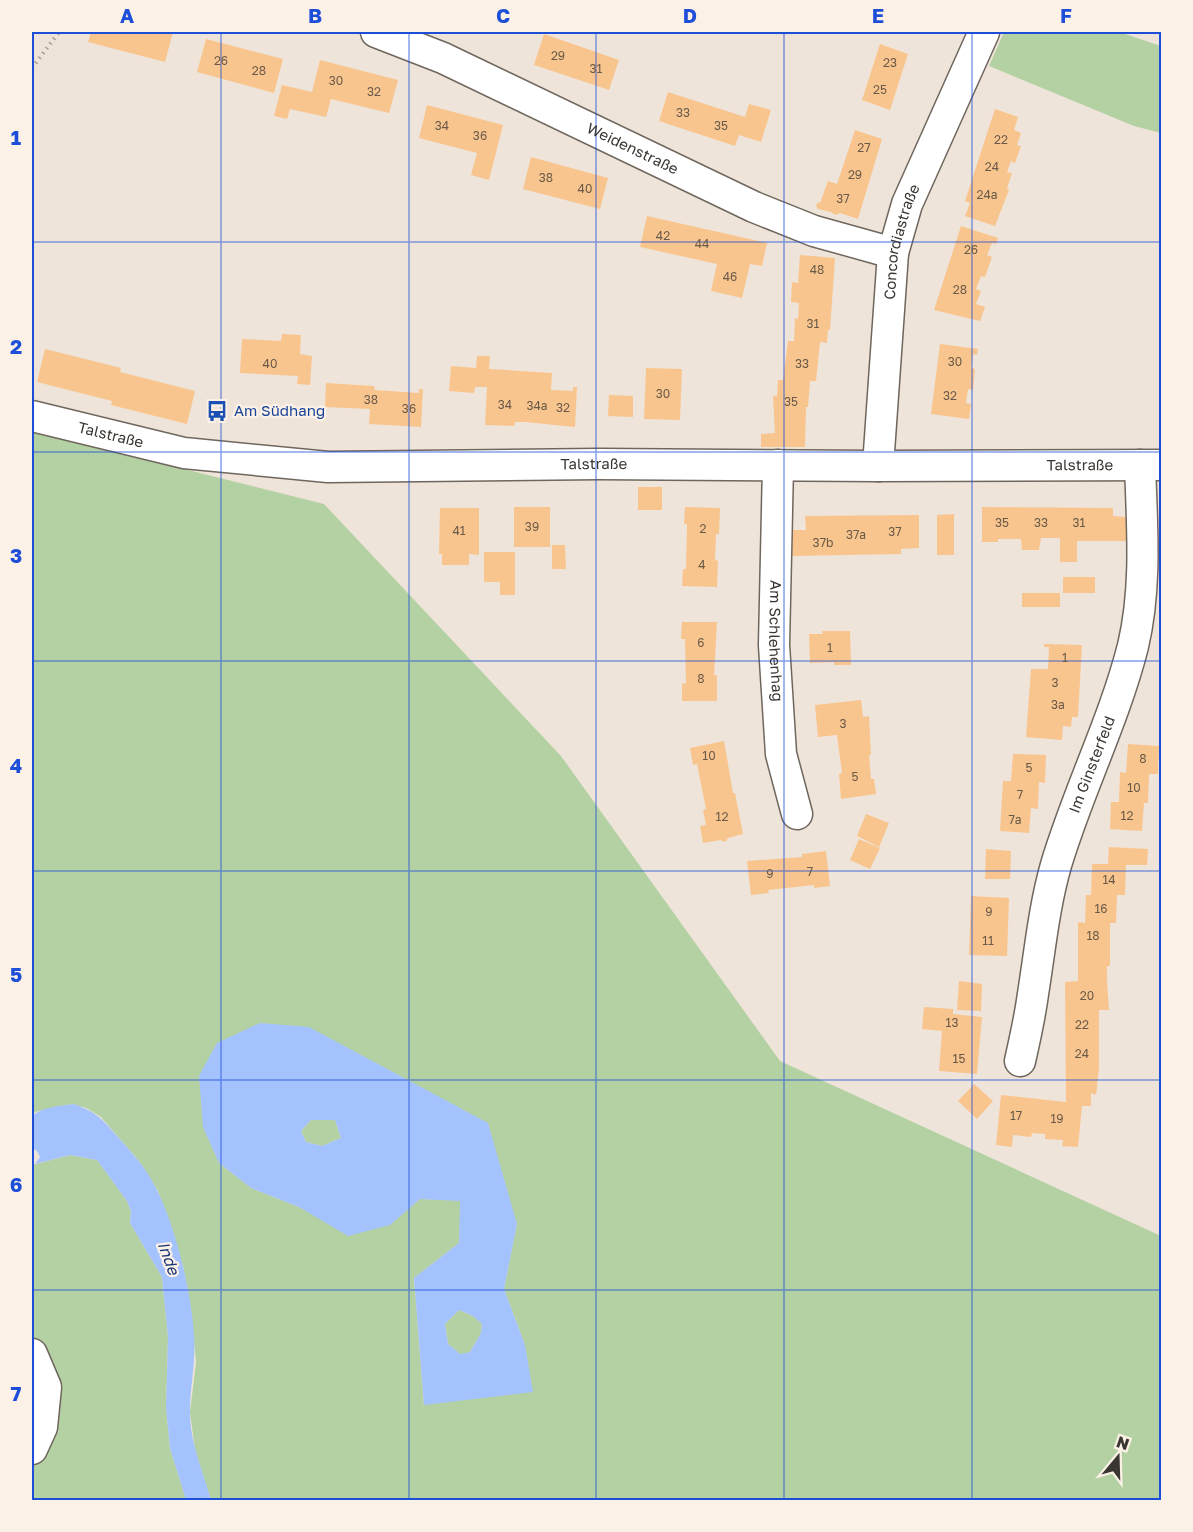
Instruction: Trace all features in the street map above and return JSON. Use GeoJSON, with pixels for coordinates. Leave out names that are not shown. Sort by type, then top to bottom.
{"type":"FeatureCollection","features":[{"type":"Feature","properties":{"kind":"street","name":"Weidenstraße"},"geometry":{"type":"LineString","coordinates":[[376,32],[443,58],[754,207],[814,231],[893,253]]}},
{"type":"Feature","properties":{"kind":"street","name":"Concordiastraße"},"geometry":{"type":"LineString","coordinates":[[878,466],[893,253],[907,204],[984,32]]}},
{"type":"Feature","properties":{"kind":"street","name":"Talstraße"},"geometry":{"type":"LineString","coordinates":[[32,416],[184,453],[327,467],[599,464],[1151,465]]}},
{"type":"Feature","properties":{"kind":"street","name":"Am Schlehenhag"},"geometry":{"type":"LineString","coordinates":[[778,465],[774,645],[781,754],[797,814]]}},
{"type":"Feature","properties":{"kind":"street","name":"Im Ginsterfeld"},"geometry":{"type":"LineString","coordinates":[[1020,1061],[1033,997],[1044,916],[1057,864],[1133,645],[1141,596],[1151,465]]}},
{"type":"Feature","properties":{"kind":"street"},"geometry":{"type":"LineString","coordinates":[[32,1354],[46,1387],[42,1427],[32,1449]]}},
{"type":"Feature","properties":{"kind":"path"},"geometry":{"type":"LineString","coordinates":[[32,68],[60,32]]}},
{"type":"Feature","properties":{"kind":"green space"},"geometry":{"type":"Polygon","coordinates":[[[1004,32],[1119,32],[1161,46],[1161,133],[1134,126],[989,66],[1004,32]]]}},
{"type":"Feature","properties":{"kind":"green space"},"geometry":{"type":"Polygon","coordinates":[[[32,431],[324,504],[561,756],[780,1061],[1161,1236],[1161,1500],[211,1500],[195,1450],[190,1412],[196,1362],[190,1304],[183,1266],[158,1191],[139,1161],[101,1117],[86,1108],[73,1104],[35,1112],[32,1116],[32,431]],[[309,1027],[219,1163],[251,1188],[299,1207],[420,1199],[461,1200],[459,1243],[414,1278],[424,1405],[525,1345],[504,1289],[517,1223],[309,1027]]]}},
{"type":"Feature","properties":{"kind":"green space"},"geometry":{"type":"Polygon","coordinates":[[[311,1120],[335,1120],[341,1138],[322,1146],[306,1142],[301,1131],[311,1120]]]}},
{"type":"Feature","properties":{"kind":"green space"},"geometry":{"type":"Polygon","coordinates":[[[70,1155],[97,1160],[127,1201],[131,1212],[130,1223],[162,1277],[168,1337],[166,1408],[170,1448],[186,1500],[32,1500],[32,1468],[53,1427],[32,1339],[32,1165],[70,1155]]]}},
{"type":"Feature","properties":{"kind":"green space"},"geometry":{"type":"Polygon","coordinates":[[[459,1310],[473,1316],[482,1324],[481,1333],[470,1352],[460,1355],[448,1344],[445,1324],[459,1310]]]}},
{"type":"Feature","properties":{"kind":"water"},"geometry":{"type":"Polygon","coordinates":[[[260,1023],[309,1027],[488,1123],[517,1224],[504,1289],[525,1345],[533,1392],[424,1405],[414,1278],[459,1243],[460,1201],[420,1199],[390,1225],[348,1236],[299,1207],[251,1188],[219,1163],[203,1127],[199,1076],[217,1043],[260,1023]],[[311,1120],[301,1131],[306,1142],[322,1146],[341,1138],[335,1120],[311,1120]],[[459,1310],[445,1324],[448,1344],[460,1354],[470,1352],[481,1333],[482,1324],[473,1316],[459,1310]]]}},
{"type":"Feature","properties":{"kind":"water","name":"Inde"},"geometry":{"type":"Polygon","coordinates":[[[73,1104],[99,1117],[138,1160],[157,1190],[173,1230],[185,1274],[194,1335],[190,1412],[192,1435],[211,1500],[186,1500],[170,1448],[166,1408],[168,1337],[162,1277],[130,1223],[131,1212],[127,1201],[97,1160],[70,1155],[35,1164],[40,1157],[32,1148],[32,1116],[46,1109],[73,1104]]]}},
{"type":"Feature","properties":{"kind":"building"},"geometry":{"type":"Polygon","coordinates":[[[91,32],[173,32],[165,62],[88,42],[91,32]]]}},
{"type":"Feature","properties":{"kind":"building"},"geometry":{"type":"Polygon","coordinates":[[[544,34],[619,60],[609,90],[534,65],[544,34]]]}},
{"type":"Feature","properties":{"kind":"building"},"geometry":{"type":"Polygon","coordinates":[[[206,39],[283,59],[274,93],[197,72],[206,39]]]}},
{"type":"Feature","properties":{"kind":"building"},"geometry":{"type":"Polygon","coordinates":[[[880,44],[908,54],[890,110],[862,100],[880,44]]]}},
{"type":"Feature","properties":{"kind":"building"},"geometry":{"type":"Polygon","coordinates":[[[320,60],[398,80],[389,113],[331,99],[326,117],[290,109],[287,119],[274,116],[282,85],[312,92],[320,60]]]}},
{"type":"Feature","properties":{"kind":"building"},"geometry":{"type":"Polygon","coordinates":[[[668,92],[745,117],[749,104],[771,110],[761,142],[739,135],[735,146],[659,121],[668,92]]]}},
{"type":"Feature","properties":{"kind":"building"},"geometry":{"type":"Polygon","coordinates":[[[427,105],[503,125],[489,180],[471,175],[477,153],[419,138],[427,105]]]}},
{"type":"Feature","properties":{"kind":"building"},"geometry":{"type":"Polygon","coordinates":[[[995,109],[1018,117],[1014,130],[1021,133],[1017,145],[1021,146],[1015,163],[1011,161],[1007,172],[1012,173],[1007,188],[1009,190],[995,226],[965,216],[970,203],[965,201],[995,109]]]}},
{"type":"Feature","properties":{"kind":"building"},"geometry":{"type":"Polygon","coordinates":[[[855,130],[882,139],[858,219],[840,213],[835,215],[818,209],[816,206],[818,202],[820,203],[828,181],[837,184],[855,130]]]}},
{"type":"Feature","properties":{"kind":"building"},"geometry":{"type":"Polygon","coordinates":[[[531,157],[608,178],[600,209],[523,189],[531,157]]]}},
{"type":"Feature","properties":{"kind":"building"},"geometry":{"type":"Polygon","coordinates":[[[647,216],[767,243],[762,266],[750,264],[742,298],[711,291],[717,264],[640,247],[647,216]]]}},
{"type":"Feature","properties":{"kind":"building"},"geometry":{"type":"Polygon","coordinates":[[[961,226],[998,238],[996,244],[992,243],[987,255],[992,257],[985,277],[981,276],[976,289],[981,291],[976,304],[985,307],[980,321],[934,310],[961,226]]]}},
{"type":"Feature","properties":{"kind":"building"},"geometry":{"type":"Polygon","coordinates":[[[800,255],[835,258],[830,330],[828,330],[827,343],[820,342],[816,381],[810,381],[808,407],[806,407],[805,447],[761,447],[761,434],[775,433],[773,396],[777,396],[778,380],[783,380],[788,341],[794,341],[795,318],[798,319],[799,303],[791,302],[792,282],[798,283],[800,255]]]}},
{"type":"Feature","properties":{"kind":"building"},"geometry":{"type":"Polygon","coordinates":[[[282,334],[301,335],[300,354],[312,356],[310,385],[297,384],[298,376],[240,373],[242,339],[281,341],[282,334]]]}},
{"type":"Feature","properties":{"kind":"building"},"geometry":{"type":"Polygon","coordinates":[[[940,344],[978,349],[977,355],[973,354],[971,368],[975,369],[973,390],[968,389],[966,403],[971,404],[969,419],[931,414],[940,344]]]}},
{"type":"Feature","properties":{"kind":"building"},"geometry":{"type":"Polygon","coordinates":[[[45,349],[121,368],[120,372],[195,391],[187,424],[111,405],[112,401],[37,382],[45,349]]]}},
{"type":"Feature","properties":{"kind":"building"},"geometry":{"type":"Polygon","coordinates":[[[477,356],[490,356],[489,369],[552,373],[551,390],[573,391],[573,387],[577,387],[575,427],[525,422],[515,422],[514,426],[485,425],[487,387],[475,387],[474,393],[449,391],[451,366],[476,368],[477,356]]]}},
{"type":"Feature","properties":{"kind":"building"},"geometry":{"type":"Polygon","coordinates":[[[646,368],[682,369],[680,420],[644,419],[646,368]]]}},
{"type":"Feature","properties":{"kind":"building"},"geometry":{"type":"Polygon","coordinates":[[[326,383],[374,386],[375,390],[419,393],[419,389],[423,389],[421,427],[369,424],[370,409],[325,407],[326,383]]]}},
{"type":"Feature","properties":{"kind":"building"},"geometry":{"type":"Polygon","coordinates":[[[609,395],[633,396],[633,417],[608,416],[609,395]]]}},
{"type":"Feature","properties":{"kind":"building"},"geometry":{"type":"Polygon","coordinates":[[[638,487],[662,487],[662,510],[638,510],[638,487]]]}},
{"type":"Feature","properties":{"kind":"building"},"geometry":{"type":"Polygon","coordinates":[[[514,507],[550,507],[550,547],[514,547],[514,507]]]}},
{"type":"Feature","properties":{"kind":"building"},"geometry":{"type":"Polygon","coordinates":[[[685,507],[720,508],[715,560],[718,561],[717,587],[682,586],[683,569],[686,569],[685,507]]]}},
{"type":"Feature","properties":{"kind":"building"},"geometry":{"type":"Polygon","coordinates":[[[982,507],[1113,508],[1113,516],[1126,517],[1126,541],[1077,541],[1077,562],[1060,562],[1060,538],[1041,538],[1039,550],[1022,550],[1021,539],[982,542],[982,507]]]}},
{"type":"Feature","properties":{"kind":"building"},"geometry":{"type":"Polygon","coordinates":[[[440,508],[479,508],[479,555],[469,554],[469,565],[442,565],[442,554],[439,554],[440,508]]]}},
{"type":"Feature","properties":{"kind":"building"},"geometry":{"type":"Polygon","coordinates":[[[954,514],[954,555],[937,555],[937,515],[954,514]]]}},
{"type":"Feature","properties":{"kind":"building"},"geometry":{"type":"Polygon","coordinates":[[[919,515],[919,548],[901,549],[901,554],[791,556],[792,530],[806,530],[805,516],[919,515]]]}},
{"type":"Feature","properties":{"kind":"building"},"geometry":{"type":"Polygon","coordinates":[[[552,545],[565,545],[566,569],[552,569],[552,545]]]}},
{"type":"Feature","properties":{"kind":"building"},"geometry":{"type":"Polygon","coordinates":[[[484,552],[515,552],[515,595],[500,595],[500,582],[484,582],[484,552]]]}},
{"type":"Feature","properties":{"kind":"building"},"geometry":{"type":"Polygon","coordinates":[[[1063,577],[1095,577],[1095,593],[1063,593],[1063,577]]]}},
{"type":"Feature","properties":{"kind":"building"},"geometry":{"type":"Polygon","coordinates":[[[1022,593],[1060,593],[1060,607],[1022,607],[1022,593]]]}},
{"type":"Feature","properties":{"kind":"building"},"geometry":{"type":"Polygon","coordinates":[[[682,622],[717,622],[714,675],[717,675],[717,701],[682,701],[682,684],[686,683],[685,639],[681,639],[682,622]]]}},
{"type":"Feature","properties":{"kind":"building"},"geometry":{"type":"Polygon","coordinates":[[[822,631],[850,631],[851,665],[834,665],[834,662],[810,663],[809,634],[823,634],[822,631]]]}},
{"type":"Feature","properties":{"kind":"building"},"geometry":{"type":"Polygon","coordinates":[[[1044,644],[1082,645],[1078,717],[1072,717],[1071,727],[1063,726],[1062,740],[1026,737],[1031,669],[1048,669],[1049,647],[1044,647],[1044,644]]]}},
{"type":"Feature","properties":{"kind":"building"},"geometry":{"type":"Polygon","coordinates":[[[861,700],[863,717],[869,716],[871,779],[874,779],[876,794],[841,799],[839,774],[842,773],[837,735],[818,737],[815,705],[861,700]]]}},
{"type":"Feature","properties":{"kind":"building"},"geometry":{"type":"Polygon","coordinates":[[[724,741],[743,834],[728,838],[723,842],[721,840],[703,843],[700,826],[706,825],[703,810],[706,809],[697,764],[693,765],[690,748],[724,741]]]}},
{"type":"Feature","properties":{"kind":"building"},"geometry":{"type":"Polygon","coordinates":[[[1128,744],[1159,746],[1158,774],[1149,774],[1148,803],[1144,803],[1142,831],[1110,829],[1111,802],[1119,802],[1120,772],[1126,773],[1128,744]]]}},
{"type":"Feature","properties":{"kind":"building"},"geometry":{"type":"Polygon","coordinates":[[[1013,754],[1046,755],[1045,783],[1039,782],[1038,809],[1031,808],[1029,833],[1000,831],[1003,781],[1011,781],[1013,754]]]}},
{"type":"Feature","properties":{"kind":"building"},"geometry":{"type":"Polygon","coordinates":[[[866,814],[889,823],[879,847],[857,836],[866,814]]]}},
{"type":"Feature","properties":{"kind":"building"},"geometry":{"type":"Polygon","coordinates":[[[859,839],[880,848],[870,869],[850,860],[859,839]]]}},
{"type":"Feature","properties":{"kind":"building"},"geometry":{"type":"Polygon","coordinates":[[[1109,847],[1148,849],[1147,865],[1126,865],[1125,895],[1117,895],[1116,923],[1110,923],[1110,966],[1107,966],[1109,1010],[1099,1010],[1099,1068],[1096,1095],[1091,1093],[1091,1106],[1082,1106],[1078,1147],[1062,1146],[1063,1140],[1045,1139],[1045,1134],[1032,1133],[1031,1137],[1013,1135],[1012,1147],[996,1145],[1001,1095],[1066,1102],[1065,982],[1078,981],[1078,922],[1085,923],[1086,895],[1091,895],[1092,864],[1108,864],[1109,847]]]}},
{"type":"Feature","properties":{"kind":"building"},"geometry":{"type":"Polygon","coordinates":[[[986,849],[1011,851],[1010,879],[985,879],[986,849]]]}},
{"type":"Feature","properties":{"kind":"building"},"geometry":{"type":"Polygon","coordinates":[[[826,851],[830,886],[814,888],[814,885],[768,890],[769,893],[751,895],[747,861],[802,857],[802,854],[826,851]]]}},
{"type":"Feature","properties":{"kind":"building"},"geometry":{"type":"Polygon","coordinates":[[[971,896],[1009,898],[1007,956],[969,955],[971,896]]]}},
{"type":"Feature","properties":{"kind":"building"},"geometry":{"type":"Polygon","coordinates":[[[959,981],[982,984],[981,1011],[957,1010],[959,981]]]}},
{"type":"Feature","properties":{"kind":"building"},"geometry":{"type":"Polygon","coordinates":[[[924,1007],[953,1009],[953,1014],[982,1017],[977,1074],[939,1071],[942,1031],[922,1029],[924,1007]]]}},
{"type":"Feature","properties":{"kind":"building"},"geometry":{"type":"Polygon","coordinates":[[[974,1084],[993,1101],[977,1119],[958,1101],[974,1084]]]}},
{"type":"Feature","properties":{"kind":"place","name":"Am Südhang"},"geometry":{"type":"Point","coordinates":[217,411]}}]}
